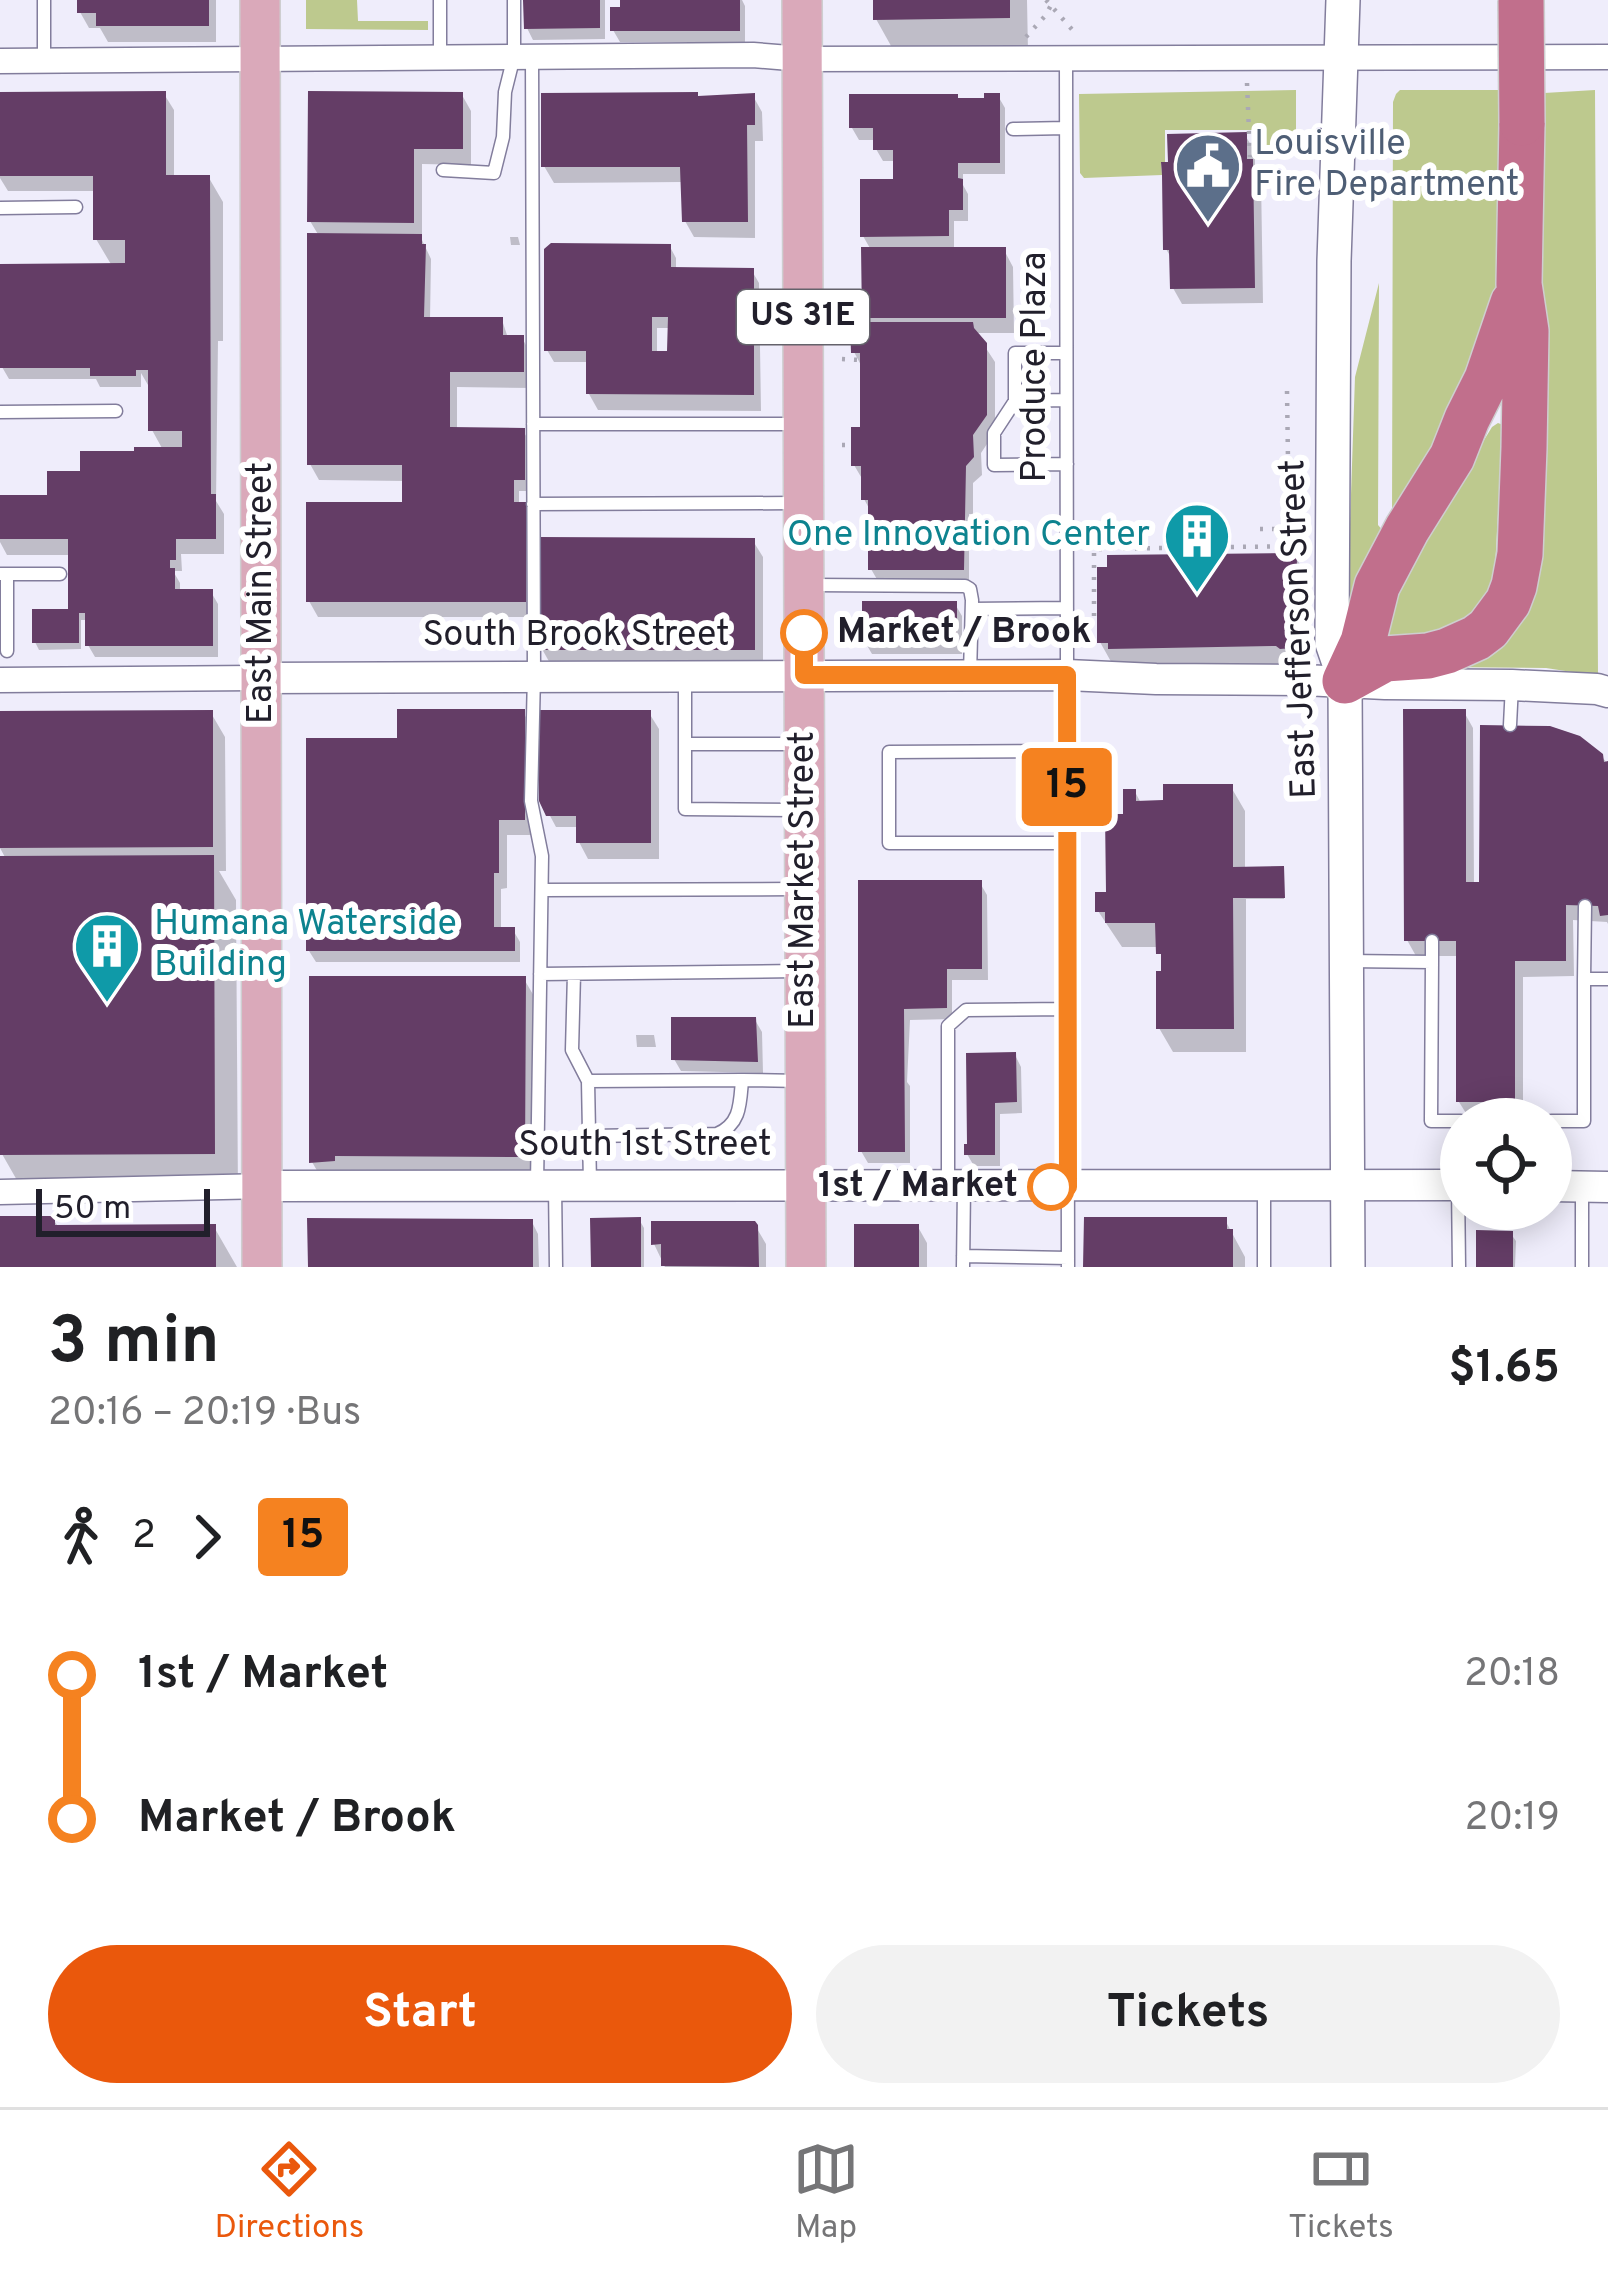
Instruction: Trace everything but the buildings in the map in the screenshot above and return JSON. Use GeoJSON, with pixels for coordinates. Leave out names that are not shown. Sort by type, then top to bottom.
{"type":"FeatureCollection","features":[{"type":"Feature","properties":{"kind":"highway"},"geometry":{"type":"LineString","coordinates":[[1345,681],[1385,659],[1428,656],[1466,644],[1488,629],[1508,602],[1520,554],[1524,448],[1521,0]]}},
{"type":"Feature","properties":{"kind":"highway"},"geometry":{"type":"LineString","coordinates":[[1345,681],[1363,642],[1376,586],[1452,457],[1487,379],[1520,284]]}},
{"type":"Feature","properties":{"kind":"main road","name":"East Main Street"},"geometry":{"type":"LineString","coordinates":[[260,0],[262,1267]]}},
{"type":"Feature","properties":{"kind":"main road","name":"East Market Street"},"geometry":{"type":"LineString","coordinates":[[802,0],[805,1185]]}},
{"type":"Feature","properties":{"kind":"main road","name":"East Jefferson Street"},"geometry":{"type":"LineString","coordinates":[[1343,0],[1334,261],[1331,643],[1345,681],[1348,1267]]}},
{"type":"Feature","properties":{"kind":"main road","name":"US 31E"},"geometry":{"type":"LineString","coordinates":[[805,1185],[806,1267]]}},
{"type":"Feature","properties":{"kind":"street"},"geometry":{"type":"LineString","coordinates":[[0,61],[752,55],[802,59],[1608,58]]}},
{"type":"Feature","properties":{"kind":"street","name":"South Brook Street"},"geometry":{"type":"LineString","coordinates":[[262,678],[1067,675],[1512,685],[1608,692]]}},
{"type":"Feature","properties":{"kind":"street"},"geometry":{"type":"LineString","coordinates":[[0,680],[262,678]]}},
{"type":"Feature","properties":{"kind":"street","name":"South 1st Street"},"geometry":{"type":"LineString","coordinates":[[262,1186],[1440,1185]]}},
{"type":"Feature","properties":{"kind":"street"},"geometry":{"type":"LineString","coordinates":[[0,1192],[262,1186]]}},
{"type":"Feature","properties":{"kind":"lane"},"geometry":{"type":"LineString","coordinates":[[44,0],[44,60]]}},
{"type":"Feature","properties":{"kind":"lane"},"geometry":{"type":"LineString","coordinates":[[440,0],[440,56]]}},
{"type":"Feature","properties":{"kind":"lane"},"geometry":{"type":"LineString","coordinates":[[514,0],[523,56],[533,424],[531,801],[542,856],[546,1185],[556,1267]]}},
{"type":"Feature","properties":{"kind":"lane"},"geometry":{"type":"LineString","coordinates":[[443,170],[494,173],[505,92],[523,56]]}},
{"type":"Feature","properties":{"kind":"lane","name":"Produce Plaza"},"geometry":{"type":"LineString","coordinates":[[1066,58],[1068,1262]]}},
{"type":"Feature","properties":{"kind":"lane"},"geometry":{"type":"LineString","coordinates":[[1013,129],[1066,128]]}},
{"type":"Feature","properties":{"kind":"lane"},"geometry":{"type":"LineString","coordinates":[[0,208],[76,207]]}},
{"type":"Feature","properties":{"kind":"lane"},"geometry":{"type":"LineString","coordinates":[[1066,353],[1015,353],[1015,400],[994,433],[994,465],[1067,464]]}},
{"type":"Feature","properties":{"kind":"lane"},"geometry":{"type":"LineString","coordinates":[[1015,400],[1066,400]]}},
{"type":"Feature","properties":{"kind":"lane"},"geometry":{"type":"LineString","coordinates":[[0,412],[116,412]]}},
{"type":"Feature","properties":{"kind":"lane"},"geometry":{"type":"LineString","coordinates":[[533,424],[803,424]]}},
{"type":"Feature","properties":{"kind":"lane"},"geometry":{"type":"LineString","coordinates":[[533,504],[804,503]]}},
{"type":"Feature","properties":{"kind":"lane"},"geometry":{"type":"LineString","coordinates":[[7,651],[4,574],[60,574]]}},
{"type":"Feature","properties":{"kind":"lane"},"geometry":{"type":"LineString","coordinates":[[804,585],[965,586],[970,589],[972,609],[970,675]]}},
{"type":"Feature","properties":{"kind":"lane"},"geometry":{"type":"LineString","coordinates":[[972,609],[1067,608]]}},
{"type":"Feature","properties":{"kind":"lane"},"geometry":{"type":"LineString","coordinates":[[685,675],[685,809],[804,810]]}},
{"type":"Feature","properties":{"kind":"lane"},"geometry":{"type":"LineString","coordinates":[[1510,725],[1512,685]]}},
{"type":"Feature","properties":{"kind":"lane"},"geometry":{"type":"LineString","coordinates":[[685,744],[804,744]]}},
{"type":"Feature","properties":{"kind":"lane"},"geometry":{"type":"LineString","coordinates":[[1067,751],[889,752],[889,843],[1067,842]]}},
{"type":"Feature","properties":{"kind":"lane"},"geometry":{"type":"LineString","coordinates":[[542,890],[805,889]]}},
{"type":"Feature","properties":{"kind":"lane"},"geometry":{"type":"LineString","coordinates":[[1572,1121],[1585,1121],[1585,906]]}},
{"type":"Feature","properties":{"kind":"lane"},"geometry":{"type":"LineString","coordinates":[[1432,941],[1432,1121],[1440,1121]]}},
{"type":"Feature","properties":{"kind":"lane"},"geometry":{"type":"LineString","coordinates":[[1347,962],[1432,962]]}},
{"type":"Feature","properties":{"kind":"lane"},"geometry":{"type":"LineString","coordinates":[[540,974],[805,971]]}},
{"type":"Feature","properties":{"kind":"lane"},"geometry":{"type":"LineString","coordinates":[[574,974],[572,1050],[588,1081],[590,1185]]}},
{"type":"Feature","properties":{"kind":"lane"},"geometry":{"type":"LineString","coordinates":[[1584,979],[1608,979]]}},
{"type":"Feature","properties":{"kind":"lane"},"geometry":{"type":"LineString","coordinates":[[1068,1009],[966,1010],[948,1026],[963,1262],[1068,1262]]}},
{"type":"Feature","properties":{"kind":"lane"},"geometry":{"type":"LineString","coordinates":[[590,1136],[717,1134],[735,1122],[740,1112],[742,1080]]}},
{"type":"Feature","properties":{"kind":"lane"},"geometry":{"type":"LineString","coordinates":[[588,1081],[805,1081]]}},
{"type":"Feature","properties":{"kind":"lane"},"geometry":{"type":"LineString","coordinates":[[1264,1185],[1264,1267]]}},
{"type":"Feature","properties":{"kind":"lane"},"geometry":{"type":"LineString","coordinates":[[1580,1186],[1582,1267]]}},
{"type":"Feature","properties":{"kind":"lane"},"geometry":{"type":"LineString","coordinates":[[1459,1230],[1459,1267]]}},
{"type":"Feature","properties":{"kind":"path"},"geometry":{"type":"LineString","coordinates":[[1046,0],[1102,58]]}},
{"type":"Feature","properties":{"kind":"path"},"geometry":{"type":"LineString","coordinates":[[1006,59],[1054,0]]}},
{"type":"Feature","properties":{"kind":"path"},"geometry":{"type":"LineString","coordinates":[[1247,83],[1250,157]]}},
{"type":"Feature","properties":{"kind":"path"},"geometry":{"type":"LineString","coordinates":[[842,359],[860,360]]}},
{"type":"Feature","properties":{"kind":"path"},"geometry":{"type":"LineString","coordinates":[[1287,391],[1289,547]]}},
{"type":"Feature","properties":{"kind":"path"},"geometry":{"type":"LineString","coordinates":[[842,445],[851,445]]}},
{"type":"Feature","properties":{"kind":"path"},"geometry":{"type":"LineString","coordinates":[[1260,529],[1303,529]]}},
{"type":"Feature","properties":{"kind":"path"},"geometry":{"type":"LineString","coordinates":[[1094,616],[1094,549],[1302,546]]}},
{"type":"Feature","properties":{"kind":"green space"},"geometry":{"type":"Polygon","coordinates":[[[306,0],[357,0],[358,21],[428,21],[428,30],[306,29],[306,0]]]}},
{"type":"Feature","properties":{"kind":"green space"},"geometry":{"type":"Polygon","coordinates":[[[1296,90],[1296,154],[1253,154],[1252,130],[1165,130],[1162,175],[1084,178],[1080,173],[1079,94],[1296,90]]]}},
{"type":"Feature","properties":{"kind":"green space"},"geometry":{"type":"Polygon","coordinates":[[[1400,90],[1502,90],[1502,260],[1496,295],[1457,408],[1392,523],[1393,102],[1400,90]]]}},
{"type":"Feature","properties":{"kind":"green space"},"geometry":{"type":"Polygon","coordinates":[[[1595,90],[1598,676],[1546,668],[1436,667],[1541,539],[1544,93],[1595,90]]]}},
{"type":"Feature","properties":{"kind":"green space"},"geometry":{"type":"Polygon","coordinates":[[[1379,283],[1378,525],[1385,533],[1347,612],[1355,377],[1379,283]]]}},
{"type":"Feature","properties":{"kind":"green space"},"geometry":{"type":"Polygon","coordinates":[[[1498,423],[1503,425],[1494,585],[1476,621],[1387,644],[1392,591],[1498,423]]]}},
{"type":"Feature","properties":{"kind":"bus line","name":"15"},"geometry":{"type":"LineString","coordinates":[[804,633],[804,675],[1067,675],[1068,1187],[1051,1187]]}},
{"type":"Feature","properties":{"kind":"place","name":"Louisville Fire Department"},"geometry":{"type":"Point","coordinates":[1208,225]}},
{"type":"Feature","properties":{"kind":"place","name":"One Innovation Center"},"geometry":{"type":"Point","coordinates":[1197,595]}},
{"type":"Feature","properties":{"kind":"place","name":"Market / Brook"},"geometry":{"type":"Point","coordinates":[804,633]}},
{"type":"Feature","properties":{"kind":"place","name":"Humana Waterside Building"},"geometry":{"type":"Point","coordinates":[107,1005]}},
{"type":"Feature","properties":{"kind":"place","name":"1st / Market"},"geometry":{"type":"Point","coordinates":[1051,1187]}}]}
